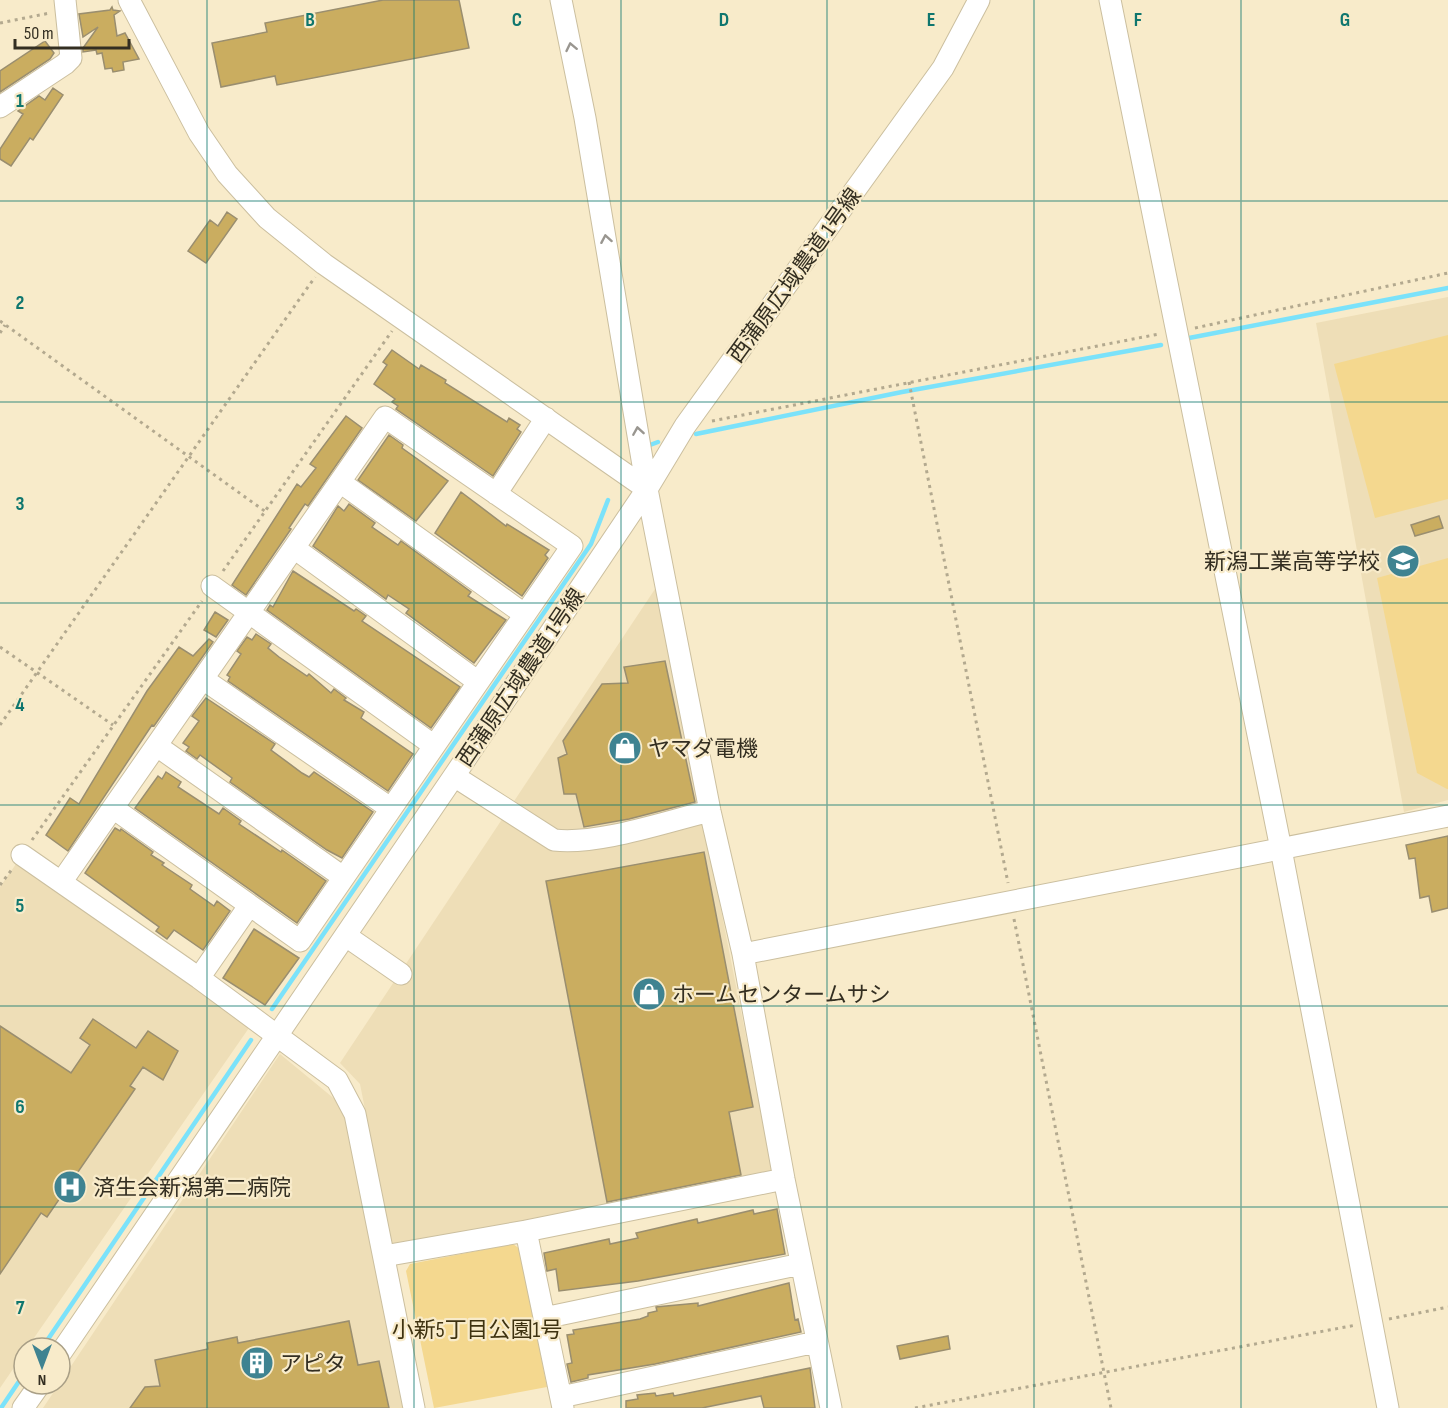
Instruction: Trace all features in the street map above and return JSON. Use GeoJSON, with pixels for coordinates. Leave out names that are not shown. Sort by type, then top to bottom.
{"type":"FeatureCollection","features":[{"type":"Feature","properties":{"kind":"street"},"geometry":{"type":"LineString","coordinates":[[129,0],[199,133],[227,174],[267,218],[324,264],[647,489]]}},
{"type":"Feature","properties":{"kind":"street"},"geometry":{"type":"LineString","coordinates":[[561,0],[585,118],[647,489],[710,811],[743,954],[784,1179],[831,1408]]}},
{"type":"Feature","properties":{"kind":"street","name":"西蒲原広域農道 1号線"},"geometry":{"type":"LineString","coordinates":[[72,1336],[454,776],[647,489],[685,426],[943,68],[979,0]]}},
{"type":"Feature","properties":{"kind":"street"},"geometry":{"type":"LineString","coordinates":[[1110,0],[1281,849],[1388,1408]]}},
{"type":"Feature","properties":{"kind":"street"},"geometry":{"type":"LineString","coordinates":[[0,107],[71,58],[65,5]]}},
{"type":"Feature","properties":{"kind":"street"},"geometry":{"type":"LineString","coordinates":[[62,881],[385,417],[572,546],[433,745],[300,942],[113,808]]}},
{"type":"Feature","properties":{"kind":"street"},"geometry":{"type":"LineString","coordinates":[[495,494],[546,418]]}},
{"type":"Feature","properties":{"kind":"street"},"geometry":{"type":"LineString","coordinates":[[340,482],[524,614]]}},
{"type":"Feature","properties":{"kind":"street"},"geometry":{"type":"LineString","coordinates":[[294,548],[477,681]]}},
{"type":"Feature","properties":{"kind":"street"},"geometry":{"type":"LineString","coordinates":[[212,586],[433,745]]}},
{"type":"Feature","properties":{"kind":"street"},"geometry":{"type":"LineString","coordinates":[[203,679],[390,808]]}},
{"type":"Feature","properties":{"kind":"street"},"geometry":{"type":"LineString","coordinates":[[157,746],[343,877]]}},
{"type":"Feature","properties":{"kind":"street"},"geometry":{"type":"LineString","coordinates":[[454,776],[554,840],[572,842],[592,839],[710,811]]}},
{"type":"Feature","properties":{"kind":"street"},"geometry":{"type":"LineString","coordinates":[[743,954],[1448,816]]}},
{"type":"Feature","properties":{"kind":"street"},"geometry":{"type":"LineString","coordinates":[[22,855],[199,978],[337,1080],[348,1095],[355,1114],[414,1408]]}},
{"type":"Feature","properties":{"kind":"street"},"geometry":{"type":"LineString","coordinates":[[199,978],[249,906]]}},
{"type":"Feature","properties":{"kind":"street"},"geometry":{"type":"LineString","coordinates":[[346,936],[401,974]]}},
{"type":"Feature","properties":{"kind":"street"},"geometry":{"type":"LineString","coordinates":[[384,1256],[526,1231],[784,1179]]}},
{"type":"Feature","properties":{"kind":"street"},"geometry":{"type":"LineString","coordinates":[[526,1231],[562,1403],[816,1342]]}},
{"type":"Feature","properties":{"kind":"street"},"geometry":{"type":"LineString","coordinates":[[544,1318],[801,1264]]}},
{"type":"Feature","properties":{"kind":"path"},"geometry":{"type":"LineString","coordinates":[[0,23],[65,5]]}},
{"type":"Feature","properties":{"kind":"path"},"geometry":{"type":"LineString","coordinates":[[0,725],[190,459],[324,264]]}},
{"type":"Feature","properties":{"kind":"path"},"geometry":{"type":"LineString","coordinates":[[685,426],[1177,330],[1188,330],[1448,273]]}},
{"type":"Feature","properties":{"kind":"path"},"geometry":{"type":"LineString","coordinates":[[0,321],[266,512]]}},
{"type":"Feature","properties":{"kind":"path"},"geometry":{"type":"LineString","coordinates":[[0,333],[5,325]]}},
{"type":"Feature","properties":{"kind":"path"},"geometry":{"type":"LineString","coordinates":[[0,647],[112,725]]}},
{"type":"Feature","properties":{"kind":"path"},"geometry":{"type":"LineString","coordinates":[[915,1408],[1448,1307]]}},
{"type":"Feature","properties":{"kind":"shaded area","name":"新潟工業高等学校"},"geometry":{"type":"Polygon","coordinates":[[[1448,297],[1448,800],[1404,812],[1316,323],[1448,297]]]}},
{"type":"Feature","properties":{"kind":"shaded area"},"geometry":{"type":"Polygon","coordinates":[[[657,586],[773,1173],[743,1181],[392,1246],[360,1084],[340,1063],[657,586]]]}},
{"type":"Feature","properties":{"kind":"shaded area","name":"済生会新潟第二病院"},"geometry":{"type":"Polygon","coordinates":[[[16,864],[251,1025],[35,1336],[12,1336],[12,1370],[0,1388],[0,887],[16,864]]]}},
{"type":"Feature","properties":{"kind":"shaded area"},"geometry":{"type":"Polygon","coordinates":[[[280,1054],[337,1101],[351,1131],[407,1408],[43,1408],[51,1396],[72,1396],[72,1365],[280,1054]]]}},
{"type":"Feature","properties":{"kind":"green space"},"geometry":{"type":"Polygon","coordinates":[[[1448,335],[1448,499],[1375,518],[1334,364],[1448,335]]]}},
{"type":"Feature","properties":{"kind":"green space"},"geometry":{"type":"Polygon","coordinates":[[[1448,558],[1447,789],[1417,773],[1377,578],[1448,558]]]}},
{"type":"Feature","properties":{"kind":"green space","name":"小新5丁目公園1号"},"geometry":{"type":"Polygon","coordinates":[[[513,1244],[520,1249],[547,1387],[434,1408],[406,1271],[410,1264],[513,1244]]]}},
{"type":"Feature","properties":{"kind":"building"},"geometry":{"type":"Polygon","coordinates":[[[383,0],[459,0],[469,48],[277,85],[275,76],[221,87],[212,43],[267,32],[265,23],[383,0]]]}},
{"type":"Feature","properties":{"kind":"building"},"geometry":{"type":"Polygon","coordinates":[[[112,7],[113,10],[120,11],[114,15],[117,36],[125,33],[139,59],[123,62],[124,70],[113,72],[112,68],[105,69],[102,53],[97,54],[96,50],[83,52],[83,48],[98,27],[83,37],[79,14],[110,10],[112,7]]]}},
{"type":"Feature","properties":{"kind":"building"},"geometry":{"type":"Polygon","coordinates":[[[45,41],[54,53],[50,59],[0,92],[0,71],[45,41]]]}},
{"type":"Feature","properties":{"kind":"building"},"geometry":{"type":"Polygon","coordinates":[[[53,88],[63,95],[33,140],[30,138],[11,166],[0,159],[0,149],[23,114],[18,111],[39,96],[45,100],[53,88]]]}},
{"type":"Feature","properties":{"kind":"building"},"geometry":{"type":"Polygon","coordinates":[[[227,212],[237,219],[206,263],[188,251],[210,220],[218,226],[227,212]]]}},
{"type":"Feature","properties":{"kind":"building"},"geometry":{"type":"Polygon","coordinates":[[[392,350],[419,369],[421,365],[446,380],[445,383],[507,422],[509,418],[520,425],[517,429],[521,432],[493,476],[396,409],[398,406],[392,402],[395,399],[374,384],[387,365],[383,362],[392,350]]]}},
{"type":"Feature","properties":{"kind":"building"},"geometry":{"type":"Polygon","coordinates":[[[346,416],[362,428],[308,506],[305,504],[289,528],[291,529],[246,595],[232,585],[297,484],[301,487],[316,468],[310,464],[346,416]]]}},
{"type":"Feature","properties":{"kind":"building"},"geometry":{"type":"Polygon","coordinates":[[[389,435],[403,445],[402,448],[448,481],[416,521],[358,480],[389,435]]]}},
{"type":"Feature","properties":{"kind":"building"},"geometry":{"type":"Polygon","coordinates":[[[461,492],[506,526],[507,524],[549,550],[545,555],[548,558],[522,596],[435,533],[461,492]]]}},
{"type":"Feature","properties":{"kind":"building"},"geometry":{"type":"Polygon","coordinates":[[[349,504],[375,523],[372,527],[398,545],[401,541],[471,592],[468,596],[506,620],[474,663],[406,613],[409,609],[388,595],[386,599],[313,546],[338,506],[344,511],[349,504]]]}},
{"type":"Feature","properties":{"kind":"building"},"geometry":{"type":"Polygon","coordinates":[[[1439,516],[1443,528],[1415,536],[1411,525],[1439,516]]]}},
{"type":"Feature","properties":{"kind":"building"},"geometry":{"type":"Polygon","coordinates":[[[293,571],[354,611],[356,609],[366,616],[362,621],[460,687],[431,728],[267,610],[270,605],[273,607],[293,571]]]}},
{"type":"Feature","properties":{"kind":"building"},"geometry":{"type":"Polygon","coordinates":[[[215,612],[228,620],[216,637],[204,630],[215,612]]]}},
{"type":"Feature","properties":{"kind":"building"},"geometry":{"type":"Polygon","coordinates":[[[256,634],[271,644],[268,648],[279,657],[307,676],[309,674],[331,693],[334,689],[346,698],[344,700],[364,712],[361,718],[413,754],[388,791],[228,681],[230,677],[227,675],[241,654],[237,651],[247,637],[252,640],[256,634]]]}},
{"type":"Feature","properties":{"kind":"building"},"geometry":{"type":"Polygon","coordinates":[[[209,639],[213,642],[154,726],[152,725],[68,851],[46,835],[70,798],[79,804],[147,691],[179,647],[193,656],[209,639]]]}},
{"type":"Feature","properties":{"kind":"building","name":"ヤマダ電機"},"geometry":{"type":"Polygon","coordinates":[[[665,661],[695,802],[629,819],[584,827],[576,794],[564,794],[558,758],[567,754],[563,741],[602,684],[628,683],[624,667],[665,661]]]}},
{"type":"Feature","properties":{"kind":"building"},"geometry":{"type":"Polygon","coordinates":[[[206,698],[275,744],[271,750],[302,773],[309,777],[314,772],[373,812],[342,858],[327,850],[230,782],[232,778],[200,755],[197,759],[186,751],[189,747],[183,743],[199,721],[192,716],[206,698]]]}},
{"type":"Feature","properties":{"kind":"building"},"geometry":{"type":"Polygon","coordinates":[[[166,772],[181,782],[178,787],[219,814],[223,808],[241,821],[239,824],[281,852],[282,850],[326,881],[297,923],[135,808],[158,776],[162,779],[166,772]]]}},
{"type":"Feature","properties":{"kind":"building"},"geometry":{"type":"Polygon","coordinates":[[[115,828],[120,831],[121,829],[153,852],[151,855],[164,863],[162,865],[192,885],[190,889],[214,906],[217,901],[230,911],[203,950],[174,930],[167,939],[156,931],[159,927],[85,873],[115,828]]]}},
{"type":"Feature","properties":{"kind":"building"},"geometry":{"type":"Polygon","coordinates":[[[1448,836],[1448,908],[1432,912],[1429,896],[1420,898],[1415,858],[1409,859],[1406,845],[1448,836]]]}},
{"type":"Feature","properties":{"kind":"building","name":"ホームセンタームサシ"},"geometry":{"type":"Polygon","coordinates":[[[704,852],[753,1107],[729,1112],[741,1175],[607,1202],[546,881],[704,852]]]}},
{"type":"Feature","properties":{"kind":"building"},"geometry":{"type":"Polygon","coordinates":[[[254,929],[299,958],[265,1005],[223,978],[254,929]]]}},
{"type":"Feature","properties":{"kind":"building"},"geometry":{"type":"Polygon","coordinates":[[[93,1019],[136,1048],[148,1031],[178,1051],[163,1080],[143,1067],[130,1086],[135,1089],[47,1217],[41,1213],[0,1274],[0,1026],[71,1073],[90,1045],[80,1038],[93,1019]]]}},
{"type":"Feature","properties":{"kind":"building"},"geometry":{"type":"Polygon","coordinates":[[[777,1209],[785,1254],[638,1281],[559,1291],[556,1269],[547,1271],[544,1253],[609,1239],[610,1244],[638,1238],[636,1233],[697,1219],[698,1223],[753,1210],[754,1214],[777,1209]]]}},
{"type":"Feature","properties":{"kind":"building"},"geometry":{"type":"Polygon","coordinates":[[[789,1283],[795,1320],[798,1319],[801,1332],[655,1364],[588,1375],[588,1378],[571,1382],[567,1364],[572,1363],[567,1335],[574,1334],[573,1330],[640,1319],[648,1316],[648,1313],[657,1311],[656,1307],[698,1303],[698,1306],[789,1283]]]}},
{"type":"Feature","properties":{"kind":"building","name":"アピタ"},"geometry":{"type":"Polygon","coordinates":[[[349,1321],[358,1365],[379,1361],[389,1408],[130,1408],[145,1387],[160,1386],[155,1360],[208,1349],[207,1343],[237,1337],[238,1343],[349,1321]]]}},
{"type":"Feature","properties":{"kind":"building"},"geometry":{"type":"Polygon","coordinates":[[[948,1336],[950,1349],[900,1359],[897,1346],[948,1336]]]}},
{"type":"Feature","properties":{"kind":"building"},"geometry":{"type":"Polygon","coordinates":[[[810,1368],[815,1408],[764,1408],[761,1396],[702,1408],[626,1408],[626,1401],[638,1399],[637,1395],[655,1393],[656,1396],[673,1393],[674,1396],[810,1368]]]}},
{"type":"Feature","properties":{"kind":"waterway"},"geometry":{"type":"LineString","coordinates":[[1189,338],[1448,288]]}},
{"type":"Feature","properties":{"kind":"waterway"},"geometry":{"type":"LineString","coordinates":[[696,434],[902,392],[1161,345]]}},
{"type":"Feature","properties":{"kind":"waterway"},"geometry":{"type":"LineString","coordinates":[[650,445],[658,442]]}},
{"type":"Feature","properties":{"kind":"waterway"},"geometry":{"type":"LineString","coordinates":[[272,1009],[591,544],[608,500]]}},
{"type":"Feature","properties":{"kind":"waterway"},"geometry":{"type":"LineString","coordinates":[[50,1336],[251,1040]]}},
{"type":"Feature","properties":{"kind":"waterway"},"geometry":{"type":"LineString","coordinates":[[1,1408],[12,1392]]}},
{"type":"Feature","properties":{"kind":"place","name":"新潟工業高等学校"},"geometry":{"type":"Point","coordinates":[1403,561]}},
{"type":"Feature","properties":{"kind":"place","name":"ヤマダ電機"},"geometry":{"type":"Point","coordinates":[625,748]}},
{"type":"Feature","properties":{"kind":"place","name":"ホームセンタームサシ"},"geometry":{"type":"Point","coordinates":[649,994]}},
{"type":"Feature","properties":{"kind":"place","name":"済生会新潟第二病院"},"geometry":{"type":"Point","coordinates":[70,1187]}},
{"type":"Feature","properties":{"kind":"place","name":"アピタ"},"geometry":{"type":"Point","coordinates":[257,1363]}}]}
